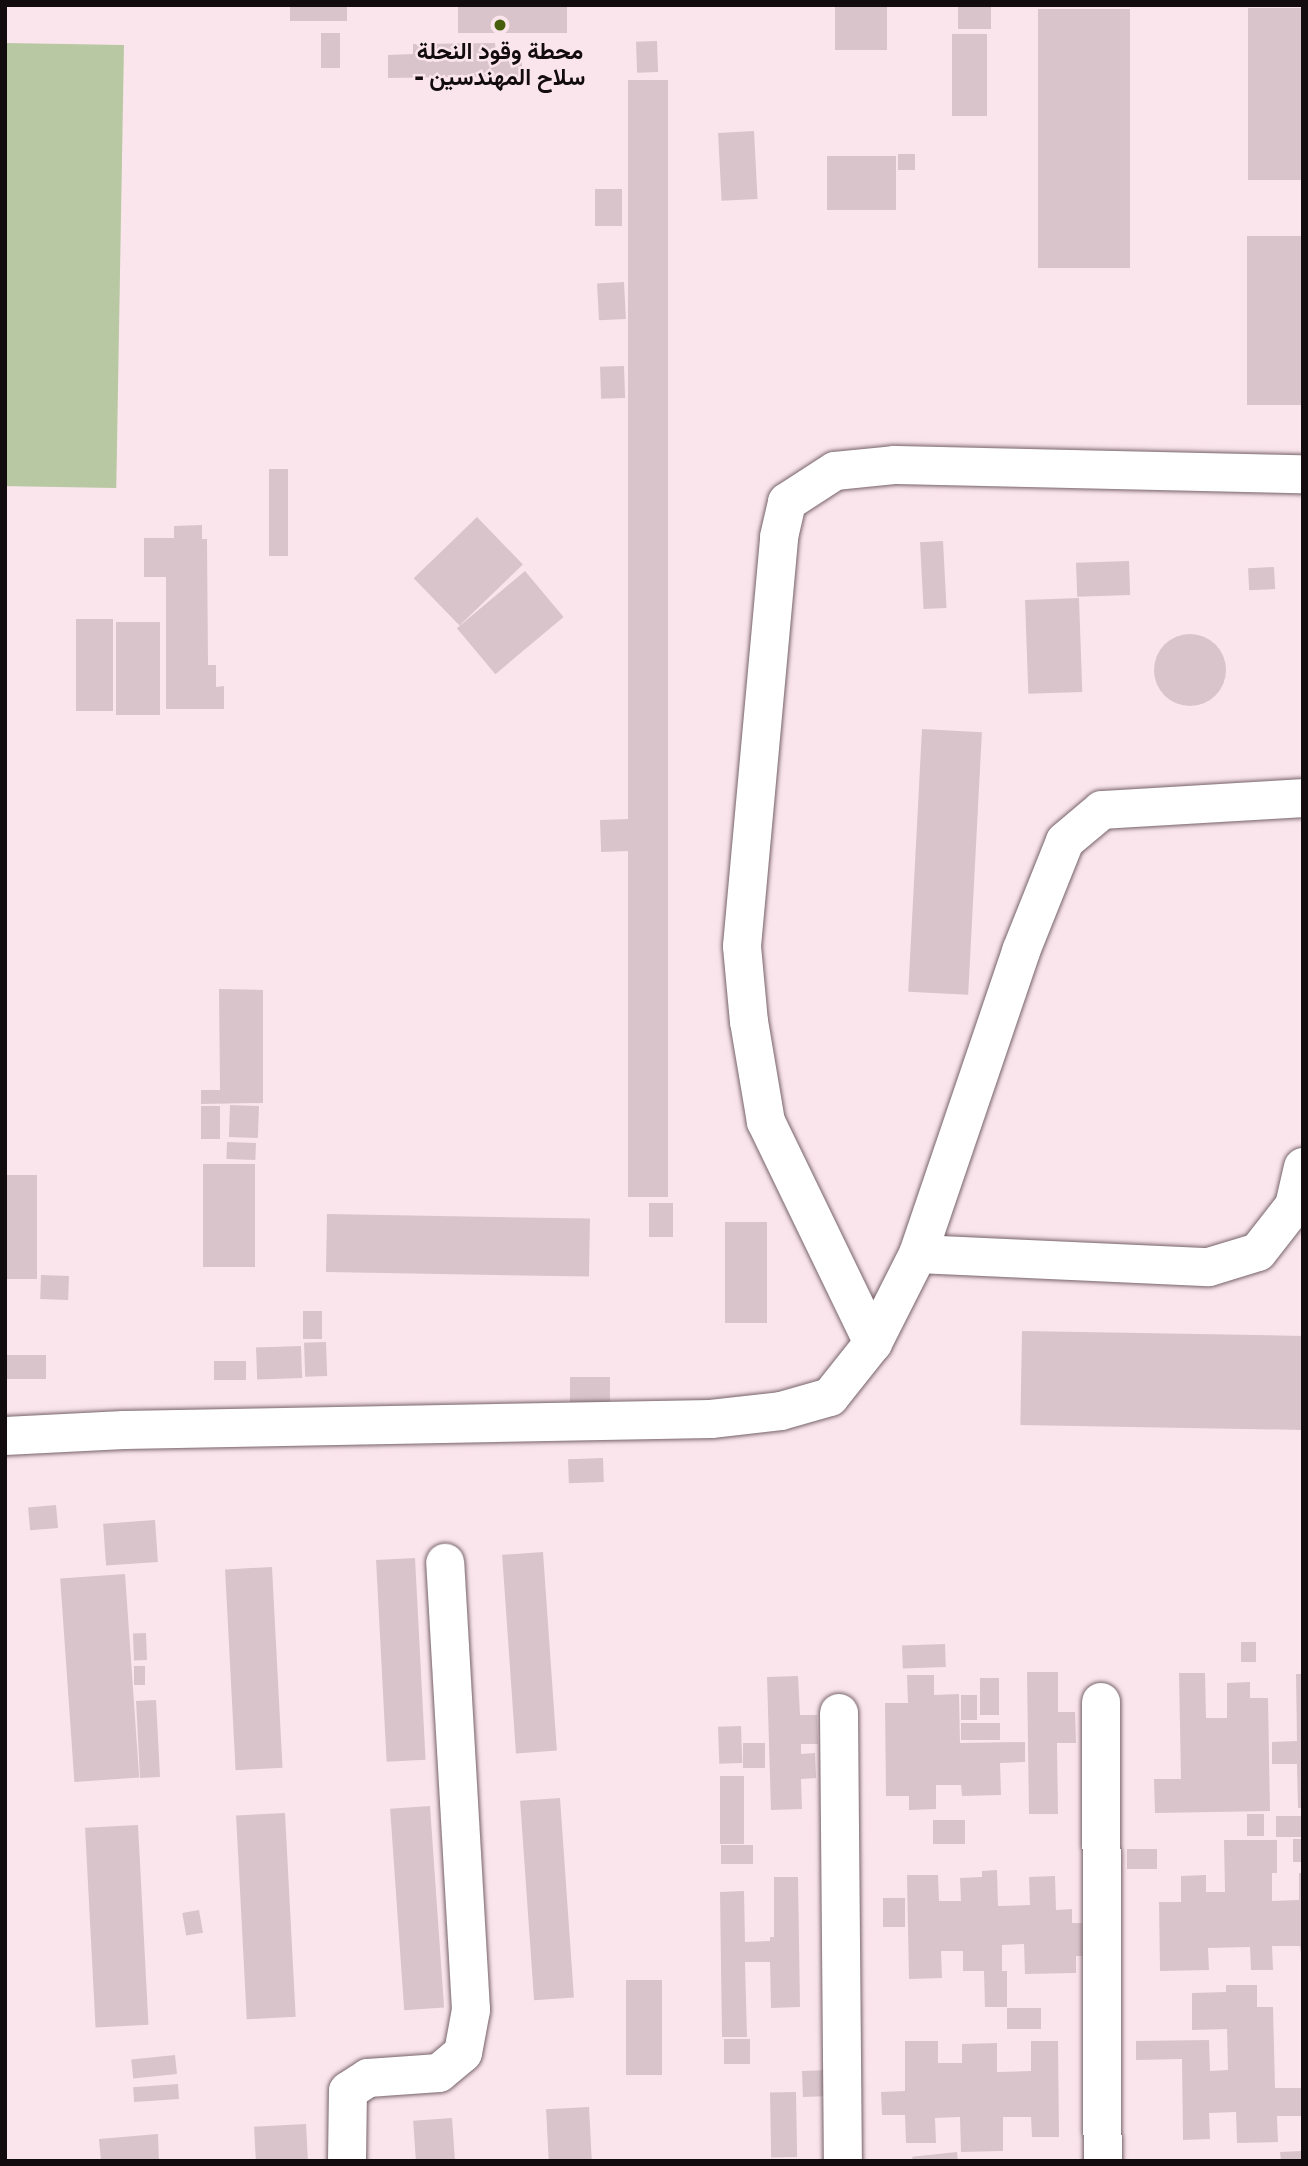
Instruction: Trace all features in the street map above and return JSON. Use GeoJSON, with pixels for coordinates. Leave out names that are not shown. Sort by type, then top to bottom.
{"type":"FeatureCollection","features":[{"type":"Feature","properties":{"kind":"street"},"geometry":{"type":"LineString","coordinates":[[873,1343],[766,1122],[749,1022],[742,946],[779,537],[787,502],[835,471],[894,465],[1303,474]]}},
{"type":"Feature","properties":{"kind":"street"},"geometry":{"type":"LineString","coordinates":[[5,1436],[124,1430],[711,1419],[780,1411],[830,1396],[873,1343],[918,1254],[1021,951],[1065,841],[1102,810],[1303,798]]}},
{"type":"Feature","properties":{"kind":"street"},"geometry":{"type":"LineString","coordinates":[[918,1254],[1209,1266],[1258,1252],[1294,1206],[1303,1167]]}},
{"type":"Feature","properties":{"kind":"street"},"geometry":{"type":"LineString","coordinates":[[346,2161],[348,2091],[368,2078],[439,2073],[463,2053],[471,2010],[445,1563]]}},
{"type":"Feature","properties":{"kind":"street"},"geometry":{"type":"LineString","coordinates":[[1101,1702],[1103,2161]]}},
{"type":"Feature","properties":{"kind":"street"},"geometry":{"type":"LineString","coordinates":[[839,1713],[843,2161]]}},
{"type":"Feature","properties":{"kind":"green space"},"geometry":{"type":"Polygon","coordinates":[[[5,43],[124,45],[116,488],[5,486],[5,43]]]}},
{"type":"Feature","properties":{"kind":"building"},"geometry":{"type":"Polygon","coordinates":[[[290,5],[347,5],[347,21],[290,21],[290,5]]]}},
{"type":"Feature","properties":{"kind":"building"},"geometry":{"type":"Polygon","coordinates":[[[458,5],[567,5],[567,33],[458,33],[458,5]]]}},
{"type":"Feature","properties":{"kind":"building"},"geometry":{"type":"Polygon","coordinates":[[[835,5],[887,5],[887,50],[835,50],[835,5]]]}},
{"type":"Feature","properties":{"kind":"building"},"geometry":{"type":"Polygon","coordinates":[[[958,5],[991,5],[991,29],[958,29],[958,5]]]}},
{"type":"Feature","properties":{"kind":"building"},"geometry":{"type":"Polygon","coordinates":[[[1248,8],[1303,8],[1303,180],[1248,180],[1248,8]]]}},
{"type":"Feature","properties":{"kind":"building"},"geometry":{"type":"Polygon","coordinates":[[[1038,9],[1130,9],[1130,268],[1038,268],[1038,9]]]}},
{"type":"Feature","properties":{"kind":"building"},"geometry":{"type":"Polygon","coordinates":[[[321,33],[340,33],[340,68],[321,68],[321,33]]]}},
{"type":"Feature","properties":{"kind":"building"},"geometry":{"type":"Polygon","coordinates":[[[952,34],[987,34],[987,116],[952,116],[952,34]]]}},
{"type":"Feature","properties":{"kind":"building"},"geometry":{"type":"Polygon","coordinates":[[[657,41],[658,72],[637,73],[636,42],[657,41]]]}},
{"type":"Feature","properties":{"kind":"building"},"geometry":{"type":"Polygon","coordinates":[[[495,43],[496,53],[522,52],[522,76],[388,78],[388,55],[413,54],[413,44],[495,43]]]}},
{"type":"Feature","properties":{"kind":"building"},"geometry":{"type":"Polygon","coordinates":[[[628,80],[668,80],[668,1197],[628,1197],[628,80]]]}},
{"type":"Feature","properties":{"kind":"building"},"geometry":{"type":"Polygon","coordinates":[[[754,131],[758,199],[722,201],[718,133],[754,131]]]}},
{"type":"Feature","properties":{"kind":"building"},"geometry":{"type":"Polygon","coordinates":[[[898,154],[915,154],[915,170],[898,170],[898,154]]]}},
{"type":"Feature","properties":{"kind":"building"},"geometry":{"type":"Polygon","coordinates":[[[827,156],[896,156],[896,210],[827,210],[827,156]]]}},
{"type":"Feature","properties":{"kind":"building"},"geometry":{"type":"Polygon","coordinates":[[[595,189],[622,189],[622,226],[595,226],[595,189]]]}},
{"type":"Feature","properties":{"kind":"building"},"geometry":{"type":"Polygon","coordinates":[[[1247,236],[1303,236],[1303,405],[1247,405],[1247,236]]]}},
{"type":"Feature","properties":{"kind":"building"},"geometry":{"type":"Polygon","coordinates":[[[624,282],[626,319],[599,320],[597,283],[624,282]]]}},
{"type":"Feature","properties":{"kind":"building"},"geometry":{"type":"Polygon","coordinates":[[[624,366],[625,398],[601,399],[600,367],[624,366]]]}},
{"type":"Feature","properties":{"kind":"building"},"geometry":{"type":"Polygon","coordinates":[[[269,469],[288,469],[288,556],[269,556],[269,469]]]}},
{"type":"Feature","properties":{"kind":"building"},"geometry":{"type":"Polygon","coordinates":[[[477,517],[523,564],[460,626],[414,578],[477,517]]]}},
{"type":"Feature","properties":{"kind":"building"},"geometry":{"type":"Polygon","coordinates":[[[202,525],[202,539],[207,539],[208,665],[216,665],[216,687],[224,686],[224,709],[166,709],[166,577],[144,577],[144,538],[174,538],[174,526],[202,525]]]}},
{"type":"Feature","properties":{"kind":"building"},"geometry":{"type":"Polygon","coordinates":[[[943,541],[947,608],[924,609],[920,542],[943,541]]]}},
{"type":"Feature","properties":{"kind":"building"},"geometry":{"type":"Polygon","coordinates":[[[1129,561],[1130,595],[1077,597],[1076,563],[1129,561]]]}},
{"type":"Feature","properties":{"kind":"building"},"geometry":{"type":"Polygon","coordinates":[[[1274,567],[1275,589],[1249,590],[1248,568],[1274,567]]]}},
{"type":"Feature","properties":{"kind":"building"},"geometry":{"type":"Polygon","coordinates":[[[525,571],[564,617],[495,674],[457,628],[525,571]]]}},
{"type":"Feature","properties":{"kind":"building"},"geometry":{"type":"Polygon","coordinates":[[[1079,598],[1082,692],[1028,694],[1025,600],[1079,598]]]}},
{"type":"Feature","properties":{"kind":"building"},"geometry":{"type":"Polygon","coordinates":[[[76,619],[113,619],[113,711],[76,711],[76,619]]]}},
{"type":"Feature","properties":{"kind":"building"},"geometry":{"type":"Polygon","coordinates":[[[116,622],[160,622],[160,715],[116,715],[116,622]]]}},
{"type":"Feature","properties":{"kind":"building"},"geometry":{"type":"Polygon","coordinates":[[[1190,634],[1210,640],[1220,650],[1226,670],[1220,690],[1210,700],[1190,706],[1170,700],[1160,690],[1154,670],[1160,650],[1170,640],[1190,634]]]}},
{"type":"Feature","properties":{"kind":"building"},"geometry":{"type":"Polygon","coordinates":[[[922,729],[982,732],[968,995],[908,992],[922,729]]]}},
{"type":"Feature","properties":{"kind":"building"},"geometry":{"type":"Polygon","coordinates":[[[628,819],[629,851],[601,852],[600,820],[628,819]]]}},
{"type":"Feature","properties":{"kind":"building"},"geometry":{"type":"Polygon","coordinates":[[[219,989],[263,990],[263,1103],[201,1104],[201,1090],[220,1090],[219,989]]]}},
{"type":"Feature","properties":{"kind":"building"},"geometry":{"type":"Polygon","coordinates":[[[230,1105],[259,1106],[258,1138],[229,1137],[230,1105]]]}},
{"type":"Feature","properties":{"kind":"building"},"geometry":{"type":"Polygon","coordinates":[[[201,1106],[220,1106],[220,1139],[201,1139],[201,1106]]]}},
{"type":"Feature","properties":{"kind":"building"},"geometry":{"type":"Polygon","coordinates":[[[227,1142],[256,1143],[255,1160],[226,1159],[227,1142]]]}},
{"type":"Feature","properties":{"kind":"building"},"geometry":{"type":"Polygon","coordinates":[[[203,1164],[255,1164],[255,1267],[203,1267],[203,1164]]]}},
{"type":"Feature","properties":{"kind":"building"},"geometry":{"type":"Polygon","coordinates":[[[7,1175],[37,1175],[37,1279],[7,1279],[7,1175]]]}},
{"type":"Feature","properties":{"kind":"building"},"geometry":{"type":"Polygon","coordinates":[[[649,1203],[673,1203],[673,1237],[649,1237],[649,1203]]]}},
{"type":"Feature","properties":{"kind":"building"},"geometry":{"type":"Polygon","coordinates":[[[327,1214],[590,1219],[589,1277],[326,1272],[327,1214]]]}},
{"type":"Feature","properties":{"kind":"building"},"geometry":{"type":"Polygon","coordinates":[[[725,1222],[767,1222],[767,1323],[725,1323],[725,1222]]]}},
{"type":"Feature","properties":{"kind":"building"},"geometry":{"type":"Polygon","coordinates":[[[41,1275],[69,1276],[68,1300],[40,1299],[41,1275]]]}},
{"type":"Feature","properties":{"kind":"building"},"geometry":{"type":"Polygon","coordinates":[[[303,1311],[322,1311],[322,1339],[303,1339],[303,1311]]]}},
{"type":"Feature","properties":{"kind":"building"},"geometry":{"type":"Polygon","coordinates":[[[1022,1331],[1303,1336],[1301,1430],[1020,1425],[1022,1331]]]}},
{"type":"Feature","properties":{"kind":"building"},"geometry":{"type":"Polygon","coordinates":[[[326,1342],[327,1376],[305,1377],[304,1343],[326,1342]]]}},
{"type":"Feature","properties":{"kind":"building"},"geometry":{"type":"Polygon","coordinates":[[[301,1346],[302,1378],[257,1380],[256,1348],[301,1346]]]}},
{"type":"Feature","properties":{"kind":"building"},"geometry":{"type":"Polygon","coordinates":[[[5,1355],[46,1355],[46,1379],[5,1379],[5,1355]]]}},
{"type":"Feature","properties":{"kind":"building"},"geometry":{"type":"Polygon","coordinates":[[[214,1361],[246,1361],[246,1380],[214,1380],[214,1361]]]}},
{"type":"Feature","properties":{"kind":"building"},"geometry":{"type":"Polygon","coordinates":[[[570,1377],[610,1377],[610,1402],[570,1402],[570,1377]]]}},
{"type":"Feature","properties":{"kind":"building"},"geometry":{"type":"Polygon","coordinates":[[[603,1458],[604,1482],[569,1483],[568,1459],[603,1458]]]}},
{"type":"Feature","properties":{"kind":"building"},"geometry":{"type":"Polygon","coordinates":[[[56,1505],[58,1528],[30,1530],[28,1507],[56,1505]]]}},
{"type":"Feature","properties":{"kind":"building"},"geometry":{"type":"Polygon","coordinates":[[[155,1520],[158,1562],[106,1566],[103,1524],[155,1520]]]}},
{"type":"Feature","properties":{"kind":"building"},"geometry":{"type":"Polygon","coordinates":[[[543,1552],[557,1751],[516,1753],[502,1555],[543,1552]]]}},
{"type":"Feature","properties":{"kind":"building"},"geometry":{"type":"Polygon","coordinates":[[[415,1558],[426,1760],[387,1762],[376,1560],[415,1558]]]}},
{"type":"Feature","properties":{"kind":"building"},"geometry":{"type":"Polygon","coordinates":[[[272,1567],[283,1768],[236,1770],[225,1569],[272,1567]]]}},
{"type":"Feature","properties":{"kind":"building"},"geometry":{"type":"Polygon","coordinates":[[[125,1574],[139,1778],[74,1782],[60,1579],[125,1574]]]}},
{"type":"Feature","properties":{"kind":"building"},"geometry":{"type":"Polygon","coordinates":[[[133,1633],[146,1633],[147,1660],[134,1660],[133,1633]]]}},
{"type":"Feature","properties":{"kind":"building"},"geometry":{"type":"Polygon","coordinates":[[[1241,1642],[1256,1642],[1256,1662],[1241,1662],[1241,1642]]]}},
{"type":"Feature","properties":{"kind":"building"},"geometry":{"type":"Polygon","coordinates":[[[945,1644],[946,1667],[903,1668],[902,1646],[945,1644]]]}},
{"type":"Feature","properties":{"kind":"building"},"geometry":{"type":"Polygon","coordinates":[[[134,1666],[145,1666],[145,1685],[134,1685],[134,1666]]]}},
{"type":"Feature","properties":{"kind":"building"},"geometry":{"type":"Polygon","coordinates":[[[1027,1672],[1058,1672],[1058,1712],[1075,1712],[1076,1743],[1057,1743],[1058,1814],[1029,1814],[1027,1672]]]}},
{"type":"Feature","properties":{"kind":"building"},"geometry":{"type":"Polygon","coordinates":[[[1179,1673],[1205,1673],[1206,1718],[1227,1718],[1227,1683],[1250,1682],[1250,1698],[1268,1698],[1270,1811],[1155,1813],[1154,1779],[1181,1779],[1179,1673]]]}},
{"type":"Feature","properties":{"kind":"building"},"geometry":{"type":"Polygon","coordinates":[[[1296,1674],[1303,1674],[1303,1808],[1298,1808],[1297,1764],[1272,1764],[1272,1742],[1297,1741],[1296,1674]]]}},
{"type":"Feature","properties":{"kind":"building"},"geometry":{"type":"Polygon","coordinates":[[[907,1675],[934,1675],[934,1695],[959,1694],[960,1743],[1025,1742],[1025,1762],[1000,1763],[1001,1795],[962,1796],[961,1785],[936,1785],[936,1809],[909,1810],[909,1796],[886,1796],[885,1703],[908,1703],[907,1675]]]}},
{"type":"Feature","properties":{"kind":"building"},"geometry":{"type":"Polygon","coordinates":[[[798,1676],[800,1715],[817,1715],[818,1744],[801,1744],[801,1754],[815,1753],[816,1778],[801,1779],[802,1809],[771,1810],[767,1677],[798,1676]]]}},
{"type":"Feature","properties":{"kind":"building"},"geometry":{"type":"Polygon","coordinates":[[[980,1678],[999,1678],[999,1715],[980,1715],[980,1678]]]}},
{"type":"Feature","properties":{"kind":"building"},"geometry":{"type":"Polygon","coordinates":[[[961,1695],[977,1695],[977,1720],[961,1720],[961,1695]]]}},
{"type":"Feature","properties":{"kind":"building"},"geometry":{"type":"Polygon","coordinates":[[[156,1700],[160,1777],[140,1778],[136,1701],[156,1700]]]}},
{"type":"Feature","properties":{"kind":"building"},"geometry":{"type":"Polygon","coordinates":[[[961,1723],[1000,1723],[1000,1740],[961,1740],[961,1723]]]}},
{"type":"Feature","properties":{"kind":"building"},"geometry":{"type":"Polygon","coordinates":[[[741,1726],[742,1763],[719,1764],[718,1727],[741,1726]]]}},
{"type":"Feature","properties":{"kind":"building"},"geometry":{"type":"Polygon","coordinates":[[[743,1743],[765,1743],[765,1768],[743,1768],[743,1743]]]}},
{"type":"Feature","properties":{"kind":"building"},"geometry":{"type":"Polygon","coordinates":[[[720,1776],[744,1776],[744,1844],[720,1844],[720,1776]]]}},
{"type":"Feature","properties":{"kind":"building"},"geometry":{"type":"Polygon","coordinates":[[[560,1798],[574,1998],[534,2000],[520,1801],[560,1798]]]}},
{"type":"Feature","properties":{"kind":"building"},"geometry":{"type":"Polygon","coordinates":[[[430,1806],[444,2008],[404,2010],[390,1809],[430,1806]]]}},
{"type":"Feature","properties":{"kind":"building"},"geometry":{"type":"Polygon","coordinates":[[[285,1813],[296,2017],[247,2019],[236,1816],[285,1813]]]}},
{"type":"Feature","properties":{"kind":"building"},"geometry":{"type":"Polygon","coordinates":[[[1247,1814],[1264,1814],[1264,1836],[1247,1836],[1247,1814]]]}},
{"type":"Feature","properties":{"kind":"building"},"geometry":{"type":"Polygon","coordinates":[[[1276,1816],[1303,1816],[1303,1837],[1276,1837],[1276,1816]]]}},
{"type":"Feature","properties":{"kind":"building"},"geometry":{"type":"Polygon","coordinates":[[[933,1820],[965,1820],[965,1844],[933,1844],[933,1820]]]}},
{"type":"Feature","properties":{"kind":"building"},"geometry":{"type":"Polygon","coordinates":[[[138,1825],[148,2025],[96,2027],[85,1828],[138,1825]]]}},
{"type":"Feature","properties":{"kind":"building"},"geometry":{"type":"Polygon","coordinates":[[[1293,1839],[1303,1839],[1303,1862],[1293,1862],[1293,1839]]]}},
{"type":"Feature","properties":{"kind":"building"},"geometry":{"type":"Polygon","coordinates":[[[1224,1840],[1277,1840],[1277,1873],[1272,1873],[1272,1901],[1299,1900],[1299,1873],[1303,1873],[1303,1971],[1300,1946],[1272,1946],[1273,1970],[1251,1970],[1250,1947],[1208,1948],[1209,1970],[1160,1971],[1159,1902],[1181,1902],[1181,1876],[1206,1875],[1206,1892],[1225,1892],[1224,1840]]]}},
{"type":"Feature","properties":{"kind":"building"},"geometry":{"type":"Polygon","coordinates":[[[721,1845],[753,1845],[753,1864],[721,1864],[721,1845]]]}},
{"type":"Feature","properties":{"kind":"building"},"geometry":{"type":"Polygon","coordinates":[[[1127,1849],[1157,1849],[1157,1869],[1127,1869],[1127,1849]]]}},
{"type":"Feature","properties":{"kind":"building"},"geometry":{"type":"Polygon","coordinates":[[[997,1870],[998,1906],[1030,1905],[1029,1877],[1055,1876],[1056,1910],[1072,1909],[1072,1923],[1082,1923],[1083,1956],[1076,1956],[1076,1973],[1025,1974],[1024,1944],[1002,1945],[1002,1971],[1007,1971],[1007,2007],[985,2007],[984,1971],[963,1971],[963,1951],[941,1951],[942,1978],[909,1979],[907,1875],[938,1875],[939,1901],[961,1901],[960,1878],[982,1877],[982,1871],[997,1870]]]}},
{"type":"Feature","properties":{"kind":"building"},"geometry":{"type":"Polygon","coordinates":[[[774,1877],[798,1877],[800,2007],[771,2008],[770,1962],[745,1962],[747,2037],[722,2037],[720,1892],[744,1891],[745,1942],[770,1941],[770,1937],[774,1937],[774,1877]]]}},
{"type":"Feature","properties":{"kind":"building"},"geometry":{"type":"Polygon","coordinates":[[[883,1898],[905,1898],[905,1927],[883,1927],[883,1898]]]}},
{"type":"Feature","properties":{"kind":"building"},"geometry":{"type":"Polygon","coordinates":[[[199,1910],[203,1933],[186,1936],[182,1913],[199,1910]]]}},
{"type":"Feature","properties":{"kind":"building"},"geometry":{"type":"Polygon","coordinates":[[[626,1980],[662,1980],[662,2075],[626,2075],[626,1980]]]}},
{"type":"Feature","properties":{"kind":"building"},"geometry":{"type":"Polygon","coordinates":[[[1226,1985],[1257,1985],[1257,2007],[1273,2007],[1275,2088],[1303,2088],[1303,2116],[1277,2116],[1278,2142],[1237,2143],[1236,2112],[1209,2113],[1210,2139],[1183,2140],[1182,2059],[1136,2060],[1136,2041],[1209,2040],[1210,2071],[1228,2070],[1227,2029],[1192,2030],[1192,1993],[1226,1992],[1226,1985]]]}},
{"type":"Feature","properties":{"kind":"building"},"geometry":{"type":"Polygon","coordinates":[[[1007,2008],[1041,2008],[1041,2029],[1007,2029],[1007,2008]]]}},
{"type":"Feature","properties":{"kind":"building"},"geometry":{"type":"Polygon","coordinates":[[[724,2039],[750,2039],[750,2064],[724,2064],[724,2039]]]}},
{"type":"Feature","properties":{"kind":"building"},"geometry":{"type":"Polygon","coordinates":[[[905,2041],[938,2041],[938,2063],[962,2063],[962,2044],[997,2043],[997,2072],[1031,2071],[1031,2041],[1058,2041],[1059,2137],[1032,2137],[1031,2117],[1003,2117],[1003,2151],[961,2152],[960,2117],[935,2118],[936,2143],[906,2143],[905,2115],[882,2115],[881,2092],[905,2091],[905,2041]]]}},
{"type":"Feature","properties":{"kind":"building"},"geometry":{"type":"Polygon","coordinates":[[[175,2055],[177,2074],[133,2078],[131,2060],[175,2055]]]}},
{"type":"Feature","properties":{"kind":"building"},"geometry":{"type":"Polygon","coordinates":[[[830,2070],[831,2096],[803,2097],[802,2071],[830,2070]]]}},
{"type":"Feature","properties":{"kind":"building"},"geometry":{"type":"Polygon","coordinates":[[[178,2084],[179,2099],[134,2102],[133,2087],[178,2084]]]}},
{"type":"Feature","properties":{"kind":"building"},"geometry":{"type":"Polygon","coordinates":[[[770,2092],[796,2092],[797,2157],[771,2157],[770,2092]]]}},
{"type":"Feature","properties":{"kind":"building"},"geometry":{"type":"Polygon","coordinates":[[[589,2107],[592,2161],[549,2161],[546,2109],[589,2107]]]}},
{"type":"Feature","properties":{"kind":"building"},"geometry":{"type":"Polygon","coordinates":[[[452,2118],[455,2161],[416,2161],[413,2121],[452,2118]]]}},
{"type":"Feature","properties":{"kind":"building"},"geometry":{"type":"Polygon","coordinates":[[[306,2124],[308,2161],[256,2161],[254,2127],[306,2124]]]}},
{"type":"Feature","properties":{"kind":"building"},"geometry":{"type":"Polygon","coordinates":[[[158,2134],[159,2161],[101,2161],[99,2139],[158,2134]]]}},
{"type":"Feature","properties":{"kind":"building"},"geometry":{"type":"Polygon","coordinates":[[[1302,2151],[1302,2161],[1281,2161],[1280,2152],[1302,2151]]]}},
{"type":"Feature","properties":{"kind":"building"},"geometry":{"type":"Polygon","coordinates":[[[957,2152],[958,2161],[913,2161],[912,2157],[957,2152]]]}},
{"type":"Feature","properties":{"kind":"place","name":"محطة وقود النحلة - سلاح المهندسين"},"geometry":{"type":"Point","coordinates":[500,25]}}]}
